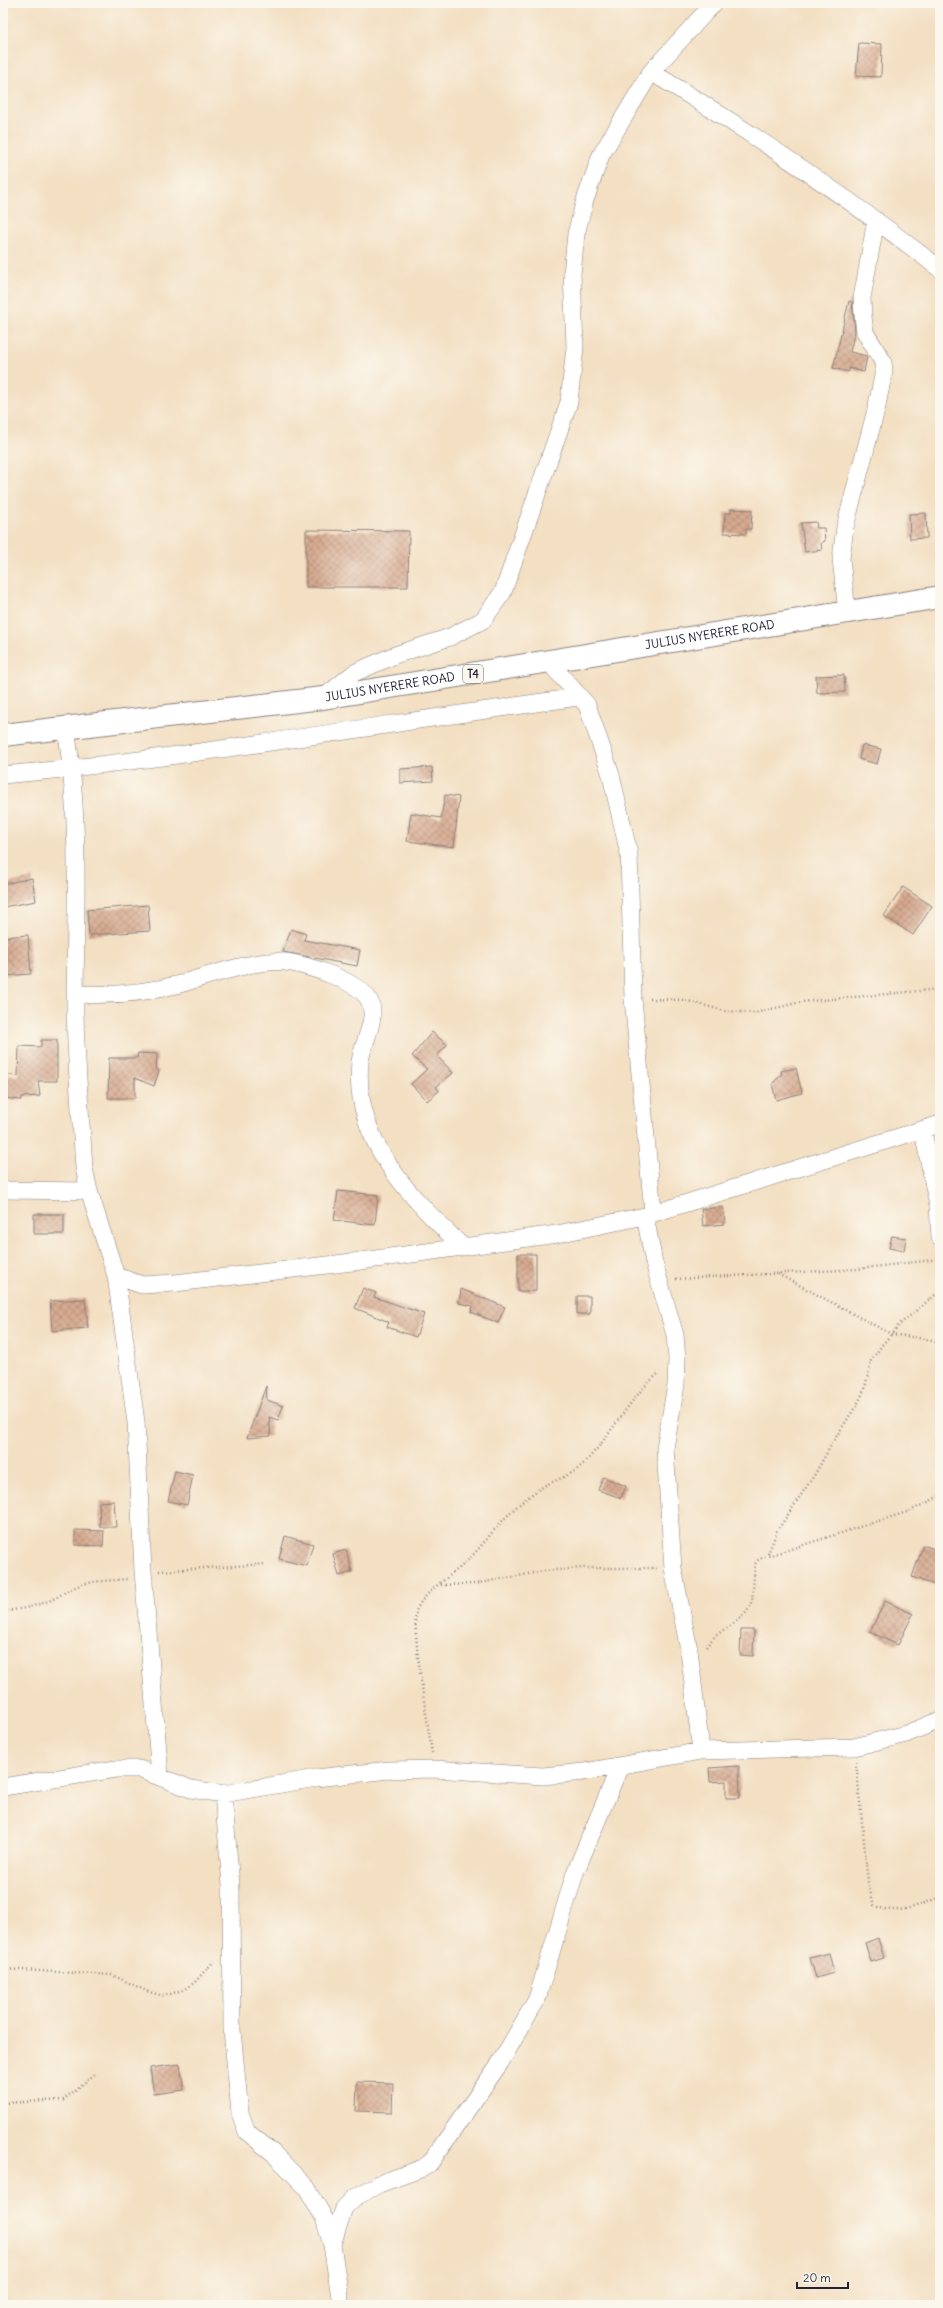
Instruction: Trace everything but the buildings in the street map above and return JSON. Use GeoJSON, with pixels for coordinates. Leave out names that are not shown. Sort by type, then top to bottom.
{"type":"FeatureCollection","features":[{"type":"Feature","properties":{"kind":"highway","name":"JULIUS NYERERE ROAD"},"geometry":{"type":"LineString","coordinates":[[3,735],[323,698],[940,597]]}},
{"type":"Feature","properties":{"kind":"street"},"geometry":{"type":"LineString","coordinates":[[323,698],[354,673],[395,655],[450,637],[483,620],[503,592],[569,402],[575,347],[572,274],[576,234],[585,200],[601,155],[651,72],[714,3]]}},
{"type":"Feature","properties":{"kind":"street"},"geometry":{"type":"LineString","coordinates":[[651,72],[727,118],[876,220],[940,269]]}},
{"type":"Feature","properties":{"kind":"street"},"geometry":{"type":"LineString","coordinates":[[847,612],[841,559],[845,527],[876,410],[884,371],[883,362],[865,332],[862,316],[862,298],[876,220]]}},
{"type":"Feature","properties":{"kind":"street"},"geometry":{"type":"LineString","coordinates":[[548,661],[587,706],[611,775],[629,854],[633,999],[649,1214],[659,1280],[674,1335],[677,1359],[676,1386],[665,1448],[673,1568],[691,1664],[701,1751]]}},
{"type":"Feature","properties":{"kind":"street"},"geometry":{"type":"LineString","coordinates":[[3,775],[72,769],[579,697]]}},
{"type":"Feature","properties":{"kind":"street"},"geometry":{"type":"LineString","coordinates":[[66,728],[72,769],[76,885],[76,994],[84,1168],[89,1191],[116,1276],[118,1300],[136,1422],[143,1574],[160,1776]]}},
{"type":"Feature","properties":{"kind":"street"},"geometry":{"type":"LineString","coordinates":[[76,994],[102,996],[144,992],[260,962],[286,962],[354,985],[370,1001],[372,1011],[371,1026],[362,1046],[359,1088],[375,1138],[390,1170],[413,1199],[463,1247]]}},
{"type":"Feature","properties":{"kind":"street"},"geometry":{"type":"LineString","coordinates":[[118,1300],[126,1290],[132,1286],[175,1283],[266,1272],[557,1234],[649,1214],[923,1131],[940,1124]]}},
{"type":"Feature","properties":{"kind":"street"},"geometry":{"type":"LineString","coordinates":[[923,1131],[938,1206],[940,1237]]}},
{"type":"Feature","properties":{"kind":"street"},"geometry":{"type":"LineString","coordinates":[[3,1190],[89,1191]]}},
{"type":"Feature","properties":{"kind":"street"},"geometry":{"type":"LineString","coordinates":[[116,1276],[142,1285]]}},
{"type":"Feature","properties":{"kind":"street"},"geometry":{"type":"LineString","coordinates":[[3,1787],[116,1769],[139,1769],[191,1789],[223,1794],[316,1778],[389,1770],[434,1769],[543,1776],[620,1766],[701,1751],[854,1747],[906,1734],[940,1720]]}},
{"type":"Feature","properties":{"kind":"street"},"geometry":{"type":"LineString","coordinates":[[332,2244],[344,2208],[354,2198],[379,2184],[423,2168],[430,2163],[463,2118],[527,2019],[544,1980],[575,1873],[620,1766]]}},
{"type":"Feature","properties":{"kind":"street"},"geometry":{"type":"LineString","coordinates":[[223,1794],[231,1885],[232,2030],[240,2113],[247,2132],[273,2153],[307,2188],[324,2218],[332,2244],[340,2297],[339,2305]]}},
{"type":"Feature","properties":{"kind":"path"},"geometry":{"type":"LineString","coordinates":[[633,999],[684,1000],[725,1011],[755,1013],[801,1002],[940,989]]}},
{"type":"Feature","properties":{"kind":"path"},"geometry":{"type":"LineString","coordinates":[[659,1280],[858,1269],[940,1259]]}},
{"type":"Feature","properties":{"kind":"path"},"geometry":{"type":"LineString","coordinates":[[777,1274],[891,1334],[932,1340],[940,1345]]}},
{"type":"Feature","properties":{"kind":"path"},"geometry":{"type":"LineString","coordinates":[[768,1554],[777,1531],[815,1474],[859,1401],[865,1388],[871,1361],[891,1334],[940,1291]]}},
{"type":"Feature","properties":{"kind":"path"},"geometry":{"type":"LineString","coordinates":[[434,1769],[416,1628],[417,1610],[440,1585],[474,1555],[496,1527],[536,1491],[572,1474],[584,1464],[634,1397],[677,1359]]}},
{"type":"Feature","properties":{"kind":"path"},"geometry":{"type":"LineString","coordinates":[[691,1664],[716,1635],[734,1624],[747,1612],[752,1602],[755,1564],[758,1559],[768,1554],[910,1511],[940,1496]]}},
{"type":"Feature","properties":{"kind":"path"},"geometry":{"type":"LineString","coordinates":[[3,1611],[18,1610],[52,1600],[76,1587],[88,1583],[143,1574],[266,1564]]}},
{"type":"Feature","properties":{"kind":"path"},"geometry":{"type":"LineString","coordinates":[[440,1585],[474,1584],[544,1571],[582,1568],[673,1568]]}},
{"type":"Feature","properties":{"kind":"path"},"geometry":{"type":"LineString","coordinates":[[854,1747],[868,1883],[874,1905],[884,1910],[908,1909],[940,1897]]}},
{"type":"Feature","properties":{"kind":"path"},"geometry":{"type":"LineString","coordinates":[[3,1969],[112,1975],[149,1992],[164,1996],[183,1990],[194,1983],[232,1941]]}},
{"type":"Feature","properties":{"kind":"path"},"geometry":{"type":"LineString","coordinates":[[3,2104],[63,2100],[95,2074]]}}]}
